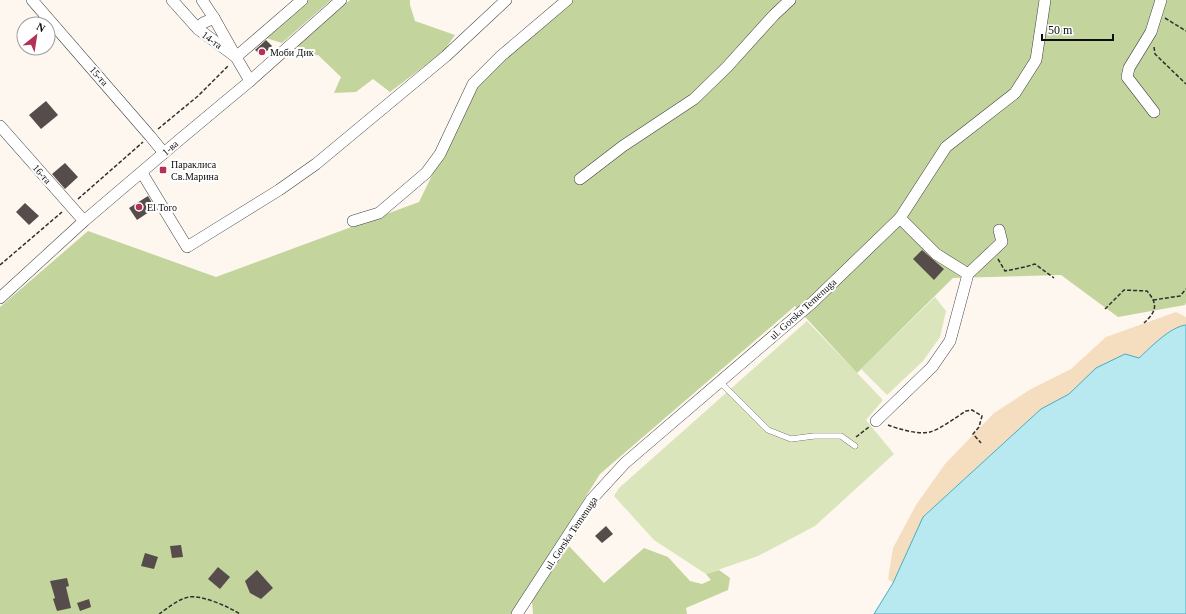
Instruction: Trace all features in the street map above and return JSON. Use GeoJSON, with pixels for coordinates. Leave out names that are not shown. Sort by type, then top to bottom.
{"type":"FeatureCollection","features":[{"type":"Feature","properties":{"kind":"street","name":"15-та"},"geometry":{"type":"LineString","coordinates":[[32,0],[164,153]]}},
{"type":"Feature","properties":{"kind":"street","name":"14-та"},"geometry":{"type":"LineString","coordinates":[[172,0],[198,29],[236,57],[250,81]]}},
{"type":"Feature","properties":{"kind":"street"},"geometry":{"type":"LineString","coordinates":[[202,0],[236,57],[302,0]]}},
{"type":"Feature","properties":{"kind":"street","name":"1-ва"},"geometry":{"type":"LineString","coordinates":[[0,298],[84,222],[250,81],[341,0]]}},
{"type":"Feature","properties":{"kind":"street"},"geometry":{"type":"LineString","coordinates":[[142,172],[187,247],[279,190],[316,164],[446,56],[506,0]]}},
{"type":"Feature","properties":{"kind":"street"},"geometry":{"type":"LineString","coordinates":[[353,220],[379,213],[426,173],[440,154],[473,84],[501,56],[567,0]]}},
{"type":"Feature","properties":{"kind":"street"},"geometry":{"type":"LineString","coordinates":[[580,179],[623,146],[694,99],[727,67],[774,15],[790,0]]}},
{"type":"Feature","properties":{"kind":"street","name":"ul. Gorska Temenuga"},"geometry":{"type":"LineString","coordinates":[[517,614],[591,500],[625,463],[813,302],[900,218],[946,147],[1015,93],[1036,60],[1045,0]]}},
{"type":"Feature","properties":{"kind":"street"},"geometry":{"type":"LineString","coordinates":[[1154,112],[1127,77],[1129,68],[1151,32],[1160,5]]}},
{"type":"Feature","properties":{"kind":"street"},"geometry":{"type":"LineString","coordinates":[[198,29],[203,23],[214,18]]}},
{"type":"Feature","properties":{"kind":"street","name":"16-та"},"geometry":{"type":"LineString","coordinates":[[0,126],[84,222]]}},
{"type":"Feature","properties":{"kind":"street"},"geometry":{"type":"LineString","coordinates":[[900,218],[936,254],[968,274]]}},
{"type":"Feature","properties":{"kind":"street"},"geometry":{"type":"LineString","coordinates":[[876,421],[932,367],[950,341],[968,274],[1002,242],[999,230]]}},
{"type":"Feature","properties":{"kind":"street"},"geometry":{"type":"LineString","coordinates":[[526,600],[527,614]]}},
{"type":"Feature","properties":{"kind":"lane"},"geometry":{"type":"LineString","coordinates":[[721,381],[768,430],[791,439],[814,436],[841,436],[856,446]]}},
{"type":"Feature","properties":{"kind":"path"},"geometry":{"type":"LineString","coordinates":[[1160,5],[1164,17],[1186,31]]}},
{"type":"Feature","properties":{"kind":"path"},"geometry":{"type":"LineString","coordinates":[[1151,32],[1155,54],[1186,84]]}},
{"type":"Feature","properties":{"kind":"path"},"geometry":{"type":"LineString","coordinates":[[0,265],[198,96],[236,57]]}},
{"type":"Feature","properties":{"kind":"path"},"geometry":{"type":"LineString","coordinates":[[996,248],[998,259],[1006,271],[1025,268],[1035,264],[1054,278]]}},
{"type":"Feature","properties":{"kind":"path"},"geometry":{"type":"LineString","coordinates":[[1154,300],[1180,296],[1186,289]]}},
{"type":"Feature","properties":{"kind":"path"},"geometry":{"type":"LineString","coordinates":[[1105,308],[1124,290],[1147,291],[1154,300],[1155,304],[1154,310],[1149,318],[1144,322]]}},
{"type":"Feature","properties":{"kind":"path"},"geometry":{"type":"LineString","coordinates":[[896,428],[922,433],[932,431],[966,411],[972,410],[982,416],[979,427],[973,434],[981,443]]}},
{"type":"Feature","properties":{"kind":"path"},"geometry":{"type":"LineString","coordinates":[[850,442],[876,421]]}},
{"type":"Feature","properties":{"kind":"path"},"geometry":{"type":"LineString","coordinates":[[159,614],[170,606],[190,597],[211,601],[233,609],[240,614]]}},
{"type":"Feature","properties":{"kind":"green space"},"geometry":{"type":"Polygon","coordinates":[[[304,0],[331,0],[282,43],[266,38],[304,0]]]}},
{"type":"Feature","properties":{"kind":"green space"},"geometry":{"type":"Polygon","coordinates":[[[350,0],[410,0],[415,21],[455,35],[443,52],[390,92],[373,79],[356,92],[334,93],[341,77],[318,55],[304,57],[298,46],[350,0]]]}},
{"type":"Feature","properties":{"kind":"green space"},"geometry":{"type":"Polygon","coordinates":[[[572,0],[1186,0],[1186,303],[1185,305],[1118,317],[1061,275],[953,278],[857,373],[795,306],[600,474],[511,614],[0,614],[0,307],[88,231],[216,277],[419,202],[476,85],[534,31],[572,0]]]}},
{"type":"Feature","properties":{"kind":"green space"},"geometry":{"type":"Polygon","coordinates":[[[935,297],[946,311],[940,337],[923,361],[887,395],[861,369],[935,297]]]}},
{"type":"Feature","properties":{"kind":"green space"},"geometry":{"type":"Polygon","coordinates":[[[807,321],[883,400],[866,420],[894,454],[815,526],[758,556],[706,574],[654,540],[614,496],[619,488],[807,321]]]}},
{"type":"Feature","properties":{"kind":"green space"},"geometry":{"type":"Polygon","coordinates":[[[569,546],[604,583],[644,548],[668,557],[690,581],[702,584],[711,580],[706,574],[719,570],[730,578],[728,590],[686,608],[687,614],[533,614],[532,601],[569,546]]]}},
{"type":"Feature","properties":{"kind":"sand"},"geometry":{"type":"Polygon","coordinates":[[[1176,312],[1186,317],[1186,325],[1167,333],[1139,358],[1125,354],[1097,368],[1069,394],[1041,409],[923,517],[893,583],[888,579],[893,548],[916,505],[945,464],[994,413],[1031,389],[1071,369],[1106,337],[1176,312]]]}},
{"type":"Feature","properties":{"kind":"water"},"geometry":{"type":"Polygon","coordinates":[[[1186,325],[1186,614],[874,614],[893,583],[923,517],[1041,409],[1069,394],[1096,368],[1125,354],[1139,358],[1167,333],[1186,325]]]}},
{"type":"Feature","properties":{"kind":"building"},"geometry":{"type":"Polygon","coordinates":[[[266,40],[272,46],[262,56],[255,50],[266,40]]]}},
{"type":"Feature","properties":{"kind":"building"},"geometry":{"type":"Polygon","coordinates":[[[46,101],[58,115],[41,129],[29,115],[46,101]]]}},
{"type":"Feature","properties":{"kind":"building"},"geometry":{"type":"Polygon","coordinates":[[[65,163],[78,177],[65,189],[52,174],[65,163]]]}},
{"type":"Feature","properties":{"kind":"building"},"geometry":{"type":"Polygon","coordinates":[[[148,196],[155,208],[137,220],[129,208],[148,196]]]}},
{"type":"Feature","properties":{"kind":"building"},"geometry":{"type":"Polygon","coordinates":[[[25,203],[39,216],[29,225],[16,212],[25,203]]]}},
{"type":"Feature","properties":{"kind":"building"},"geometry":{"type":"Polygon","coordinates":[[[922,250],[944,269],[934,280],[913,259],[922,250]]]}},
{"type":"Feature","properties":{"kind":"building"},"geometry":{"type":"Polygon","coordinates":[[[606,526],[613,534],[602,543],[595,536],[606,526]]]}},
{"type":"Feature","properties":{"kind":"building"},"geometry":{"type":"Polygon","coordinates":[[[181,545],[183,557],[172,558],[170,546],[181,545]]]}},
{"type":"Feature","properties":{"kind":"building"},"geometry":{"type":"Polygon","coordinates":[[[145,553],[158,557],[154,569],[141,566],[145,553]]]}},
{"type":"Feature","properties":{"kind":"building"},"geometry":{"type":"Polygon","coordinates":[[[218,567],[230,577],[220,589],[208,579],[218,567]]]}},
{"type":"Feature","properties":{"kind":"building"},"geometry":{"type":"Polygon","coordinates":[[[257,570],[273,588],[261,599],[250,593],[245,581],[257,570]]]}},
{"type":"Feature","properties":{"kind":"building"},"geometry":{"type":"Polygon","coordinates":[[[67,578],[69,586],[66,587],[71,608],[57,611],[50,581],[67,578]]]}},
{"type":"Feature","properties":{"kind":"building"},"geometry":{"type":"Polygon","coordinates":[[[89,599],[91,607],[80,611],[77,603],[89,599]]]}},
{"type":"Feature","properties":{"kind":"place","name":"Моби Дик"},"geometry":{"type":"Point","coordinates":[262,52]}},
{"type":"Feature","properties":{"kind":"place","name":"Параклиса Св.Марина"},"geometry":{"type":"Point","coordinates":[163,170]}},
{"type":"Feature","properties":{"kind":"place","name":"El Toro"},"geometry":{"type":"Point","coordinates":[139,207]}}]}
